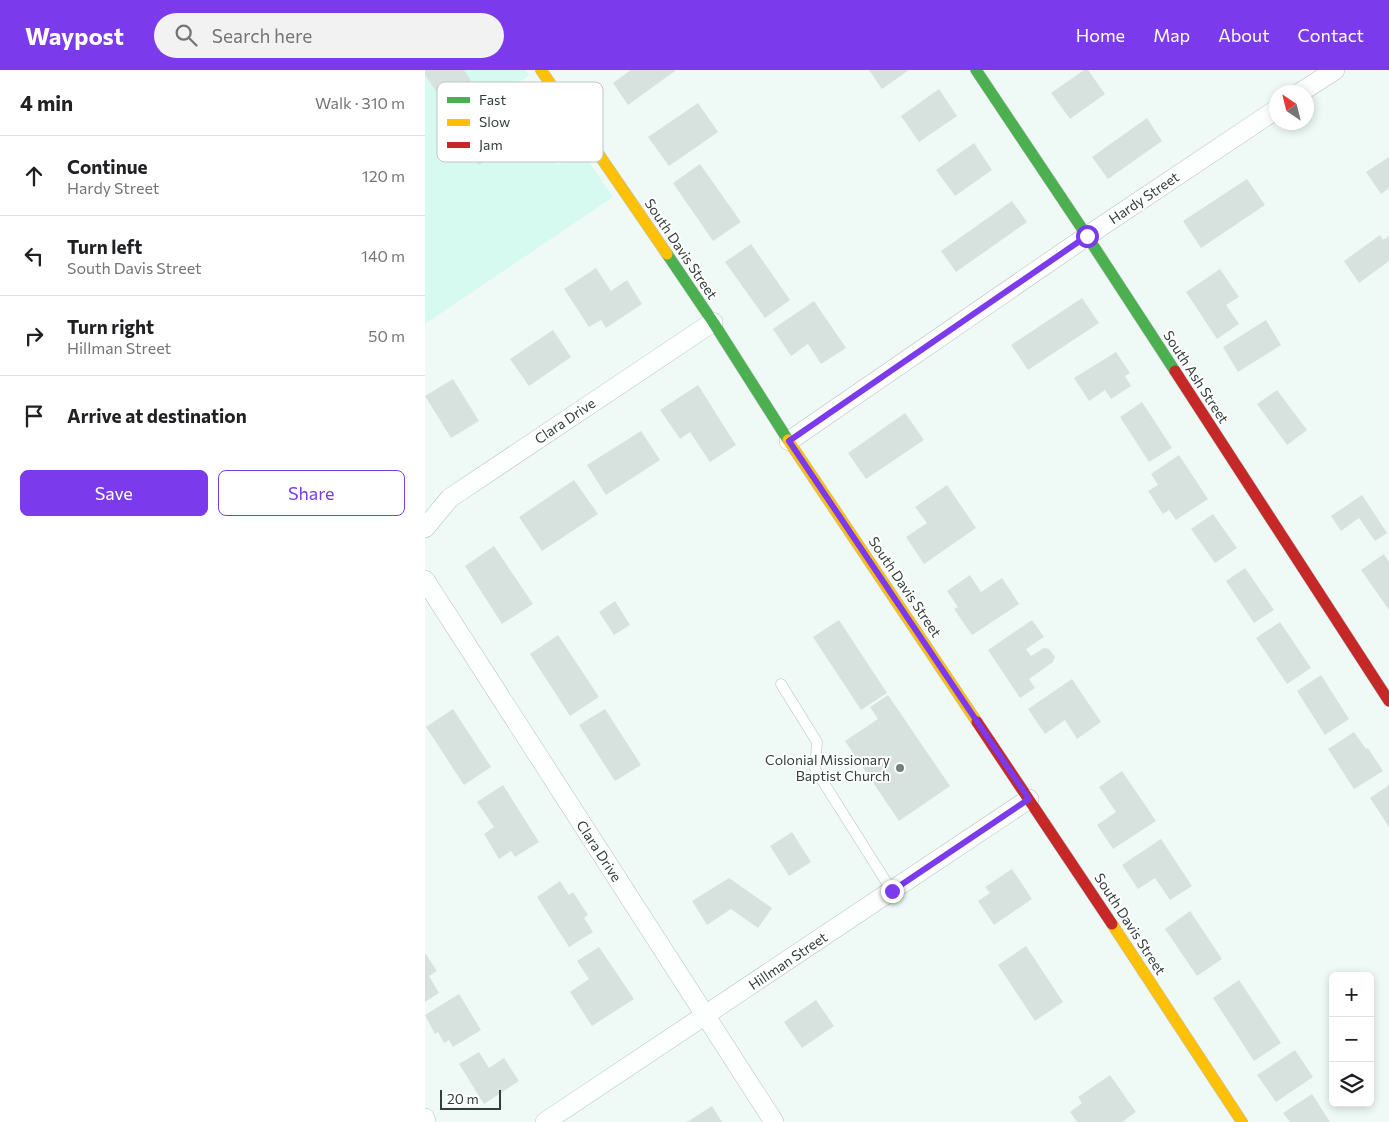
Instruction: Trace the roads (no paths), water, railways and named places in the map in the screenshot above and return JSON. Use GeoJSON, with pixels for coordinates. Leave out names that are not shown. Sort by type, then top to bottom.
{"type":"FeatureCollection","features":[{"type":"Feature","properties":{"kind":"street","name":"South Davis Street"},"geometry":{"type":"LineString","coordinates":[[541,70],[549,82]]}},
{"type":"Feature","properties":{"kind":"street","name":"South Ash Street"},"geometry":{"type":"LineString","coordinates":[[976,70],[1087,236],[1389,701]]}},
{"type":"Feature","properties":{"kind":"street"},"geometry":{"type":"LineString","coordinates":[[1312,85],[1335,70]]}},
{"type":"Feature","properties":{"kind":"street","name":"Hardy Street"},"geometry":{"type":"LineString","coordinates":[[789,441],[1087,236],[1269,114]]}},
{"type":"Feature","properties":{"kind":"street","name":"South Davis Street"},"geometry":{"type":"LineString","coordinates":[[603,161],[713,322],[789,441],[1029,799],[1242,1122]]}},
{"type":"Feature","properties":{"kind":"street","name":"Clara Drive"},"geometry":{"type":"LineString","coordinates":[[425,528],[450,498],[713,322]]}},
{"type":"Feature","properties":{"kind":"street","name":"Clara Drive"},"geometry":{"type":"LineString","coordinates":[[425,580],[774,1122]]}},
{"type":"Feature","properties":{"kind":"street","name":"Hillman Street"},"geometry":{"type":"LineString","coordinates":[[545,1122],[1029,799]]}},
{"type":"Feature","properties":{"kind":"street"},"geometry":{"type":"LineString","coordinates":[[425,1118],[427,1122]]}},
{"type":"Feature","properties":{"kind":"lane"},"geometry":{"type":"LineString","coordinates":[[781,684],[817,742],[815,769],[892,891]]}},
{"type":"Feature","properties":{"kind":"place","name":"Colonial Missionary Baptist Church"},"geometry":{"type":"Point","coordinates":[900,768]}}]}
